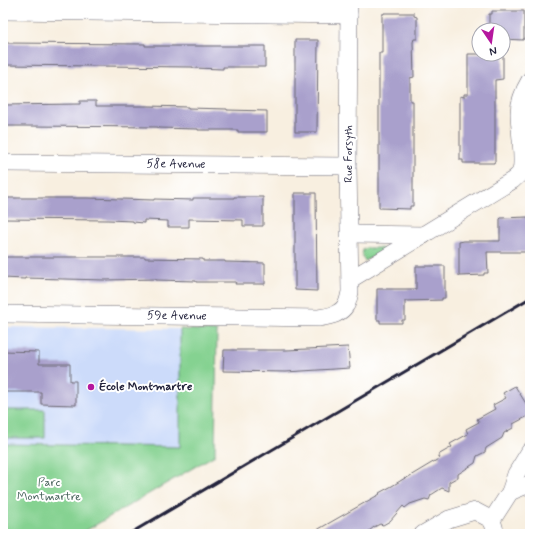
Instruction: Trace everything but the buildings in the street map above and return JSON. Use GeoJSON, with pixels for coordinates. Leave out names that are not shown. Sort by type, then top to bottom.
{"type":"FeatureCollection","features":[{"type":"Feature","properties":{"kind":"street"},"geometry":{"type":"LineString","coordinates":[[3,12],[349,9]]}},
{"type":"Feature","properties":{"kind":"street","name":"Rue Forsyth"},"geometry":{"type":"LineString","coordinates":[[346,305],[350,292],[351,279],[348,166],[349,9]]}},
{"type":"Feature","properties":{"kind":"street"},"geometry":{"type":"LineString","coordinates":[[351,279],[514,180],[520,172],[522,159],[519,112],[521,100],[530,80]]}},
{"type":"Feature","properties":{"kind":"street","name":"58e Avenue"},"geometry":{"type":"LineString","coordinates":[[3,163],[348,166]]}},
{"type":"Feature","properties":{"kind":"street"},"geometry":{"type":"LineString","coordinates":[[350,234],[424,234]]}},
{"type":"Feature","properties":{"kind":"street","name":"59e Avenue"},"geometry":{"type":"LineString","coordinates":[[3,314],[319,318],[331,316],[340,312],[346,305]]}},
{"type":"Feature","properties":{"kind":"street"},"geometry":{"type":"LineString","coordinates":[[423,534],[449,519],[475,511],[494,527],[510,492],[516,474],[530,451]]}},
{"type":"Feature","properties":{"kind":"street"},"geometry":{"type":"LineString","coordinates":[[510,492],[526,485],[530,485]]}},
{"type":"Feature","properties":{"kind":"shaded area","name":"École Montmartre"},"geometry":{"type":"Polygon","coordinates":[[[3,327],[180,329],[180,447],[3,444],[3,327]]]}},
{"type":"Feature","properties":{"kind":"green space"},"geometry":{"type":"Polygon","coordinates":[[[367,248],[380,248],[383,249],[383,251],[365,261],[362,254],[363,250],[367,248]]]}},
{"type":"Feature","properties":{"kind":"green space","name":"Parc Montmartre"},"geometry":{"type":"Polygon","coordinates":[[[180,329],[217,331],[215,455],[80,534],[3,534],[3,444],[180,447],[180,329]]]}},
{"type":"Feature","properties":{"kind":"green space"},"geometry":{"type":"Polygon","coordinates":[[[3,410],[45,410],[45,438],[3,438],[3,410]]]}},
{"type":"Feature","properties":{"kind":"railway"},"geometry":{"type":"LineString","coordinates":[[129,534],[530,298]]}},
{"type":"Feature","properties":{"kind":"place","name":"École Montmartre"},"geometry":{"type":"Point","coordinates":[91,387]}}]}
